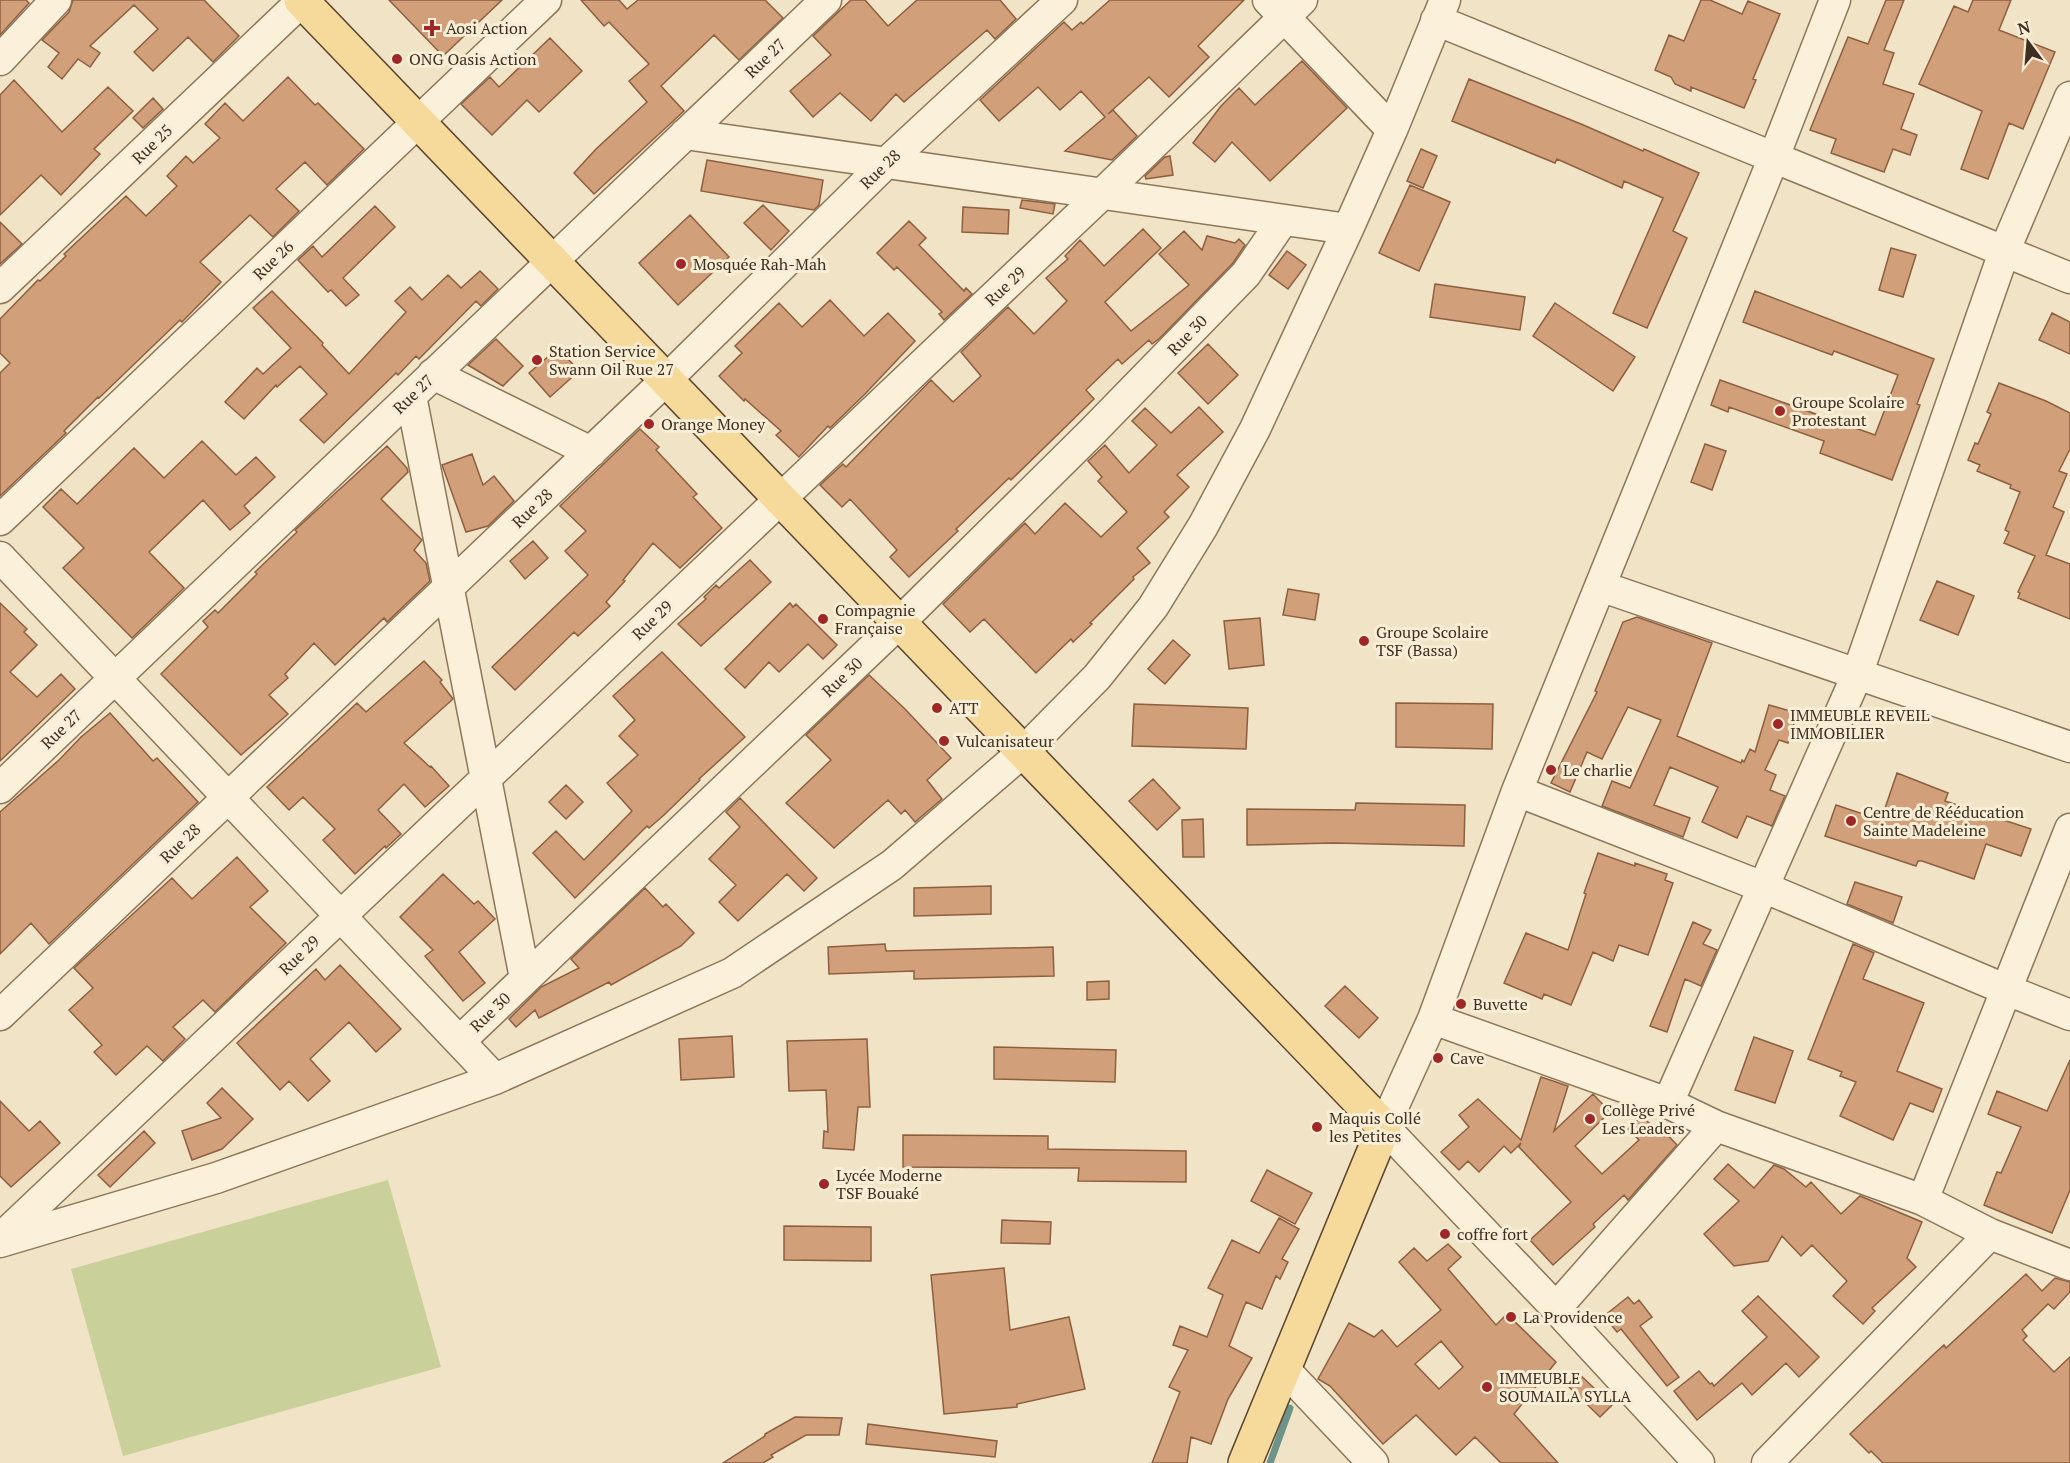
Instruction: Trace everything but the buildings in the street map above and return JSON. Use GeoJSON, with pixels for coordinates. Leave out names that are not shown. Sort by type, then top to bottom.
{"type":"FeatureCollection","features":[{"type":"Feature","properties":{"kind":"main road"},"geometry":{"type":"LineString","coordinates":[[302,0],[1384,1128],[1245,1463]]}},
{"type":"Feature","properties":{"kind":"street"},"geometry":{"type":"LineString","coordinates":[[0,60],[56,0]]}},
{"type":"Feature","properties":{"kind":"street","name":"Rue 25"},"geometry":{"type":"LineString","coordinates":[[0,288],[302,0]]}},
{"type":"Feature","properties":{"kind":"street","name":"Rue 26"},"geometry":{"type":"LineString","coordinates":[[0,520],[546,0]]}},
{"type":"Feature","properties":{"kind":"street","name":"Rue 27"},"geometry":{"type":"LineString","coordinates":[[0,788],[826,0]]}},
{"type":"Feature","properties":{"kind":"street","name":"Rue 28"},"geometry":{"type":"LineString","coordinates":[[0,1015],[666,380],[886,163],[1062,0]]}},
{"type":"Feature","properties":{"kind":"street"},"geometry":{"type":"LineString","coordinates":[[1700,1463],[1384,1128],[1433,1019],[1517,791],[1774,157],[1835,0]]}},
{"type":"Feature","properties":{"kind":"street"},"geometry":{"type":"LineString","coordinates":[[1285,6],[1392,130]]}},
{"type":"Feature","properties":{"kind":"street","name":"Rue 29"},"geometry":{"type":"LineString","coordinates":[[0,1241],[779,498],[1102,194],[1285,6]]}},
{"type":"Feature","properties":{"kind":"street"},"geometry":{"type":"LineString","coordinates":[[0,1241],[216,1178],[495,1078],[732,973],[892,865],[1023,752],[1097,677],[1154,607],[1197,536],[1255,429],[1392,130],[1440,10],[1774,157],[2070,278]]}},
{"type":"Feature","properties":{"kind":"street"},"geometry":{"type":"LineString","coordinates":[[1668,1103],[1857,675],[2004,252],[2070,98]]}},
{"type":"Feature","properties":{"kind":"street"},"geometry":{"type":"LineString","coordinates":[[685,134],[1348,229]]}},
{"type":"Feature","properties":{"kind":"street","name":"Rue 30"},"geometry":{"type":"LineString","coordinates":[[460,1041],[899,622],[1092,432],[1246,274],[1283,220]]}},
{"type":"Feature","properties":{"kind":"street"},"geometry":{"type":"LineString","coordinates":[[433,374],[591,452]]}},
{"type":"Feature","properties":{"kind":"street"},"geometry":{"type":"LineString","coordinates":[[411,396],[525,978]]}},
{"type":"Feature","properties":{"kind":"street"},"geometry":{"type":"LineString","coordinates":[[0,557],[495,1078]]}},
{"type":"Feature","properties":{"kind":"street"},"geometry":{"type":"LineString","coordinates":[[1600,586],[2070,747]]}},
{"type":"Feature","properties":{"kind":"street"},"geometry":{"type":"LineString","coordinates":[[1517,791],[1763,886],[2070,1015]]}},
{"type":"Feature","properties":{"kind":"street"},"geometry":{"type":"LineString","coordinates":[[1923,1200],[2070,829]]}},
{"type":"Feature","properties":{"kind":"street"},"geometry":{"type":"LineString","coordinates":[[1433,1019],[1668,1103],[1716,1126],[1923,1200],[1990,1234],[2070,1265]]}},
{"type":"Feature","properties":{"kind":"street"},"geometry":{"type":"LineString","coordinates":[[1556,1308],[1716,1126]]}},
{"type":"Feature","properties":{"kind":"street"},"geometry":{"type":"LineString","coordinates":[[1767,1463],[1990,1234]]}},
{"type":"Feature","properties":{"kind":"street"},"geometry":{"type":"LineString","coordinates":[[1284,1369],[1373,1463]]}},
{"type":"Feature","properties":{"kind":"green space"},"geometry":{"type":"Polygon","coordinates":[[[388,1180],[441,1367],[123,1456],[71,1269],[388,1180]]]}},
{"type":"Feature","properties":{"kind":"waterway"},"geometry":{"type":"LineString","coordinates":[[1270,1463],[1290,1408]]}},
{"type":"Feature","properties":{"kind":"place","name":"Aosi Action"},"geometry":{"type":"Point","coordinates":[432,28]}},
{"type":"Feature","properties":{"kind":"place","name":"ONG Oasis Action"},"geometry":{"type":"Point","coordinates":[397,59]}},
{"type":"Feature","properties":{"kind":"place","name":"Mosquée Rah-Mah"},"geometry":{"type":"Point","coordinates":[681,264]}},
{"type":"Feature","properties":{"kind":"place","name":"Station Service Swann Oil Rue 27"},"geometry":{"type":"Point","coordinates":[537,360]}},
{"type":"Feature","properties":{"kind":"place","name":"Groupe Scolaire Protestant"},"geometry":{"type":"Point","coordinates":[1780,411]}},
{"type":"Feature","properties":{"kind":"place","name":"Orange Money"},"geometry":{"type":"Point","coordinates":[649,424]}},
{"type":"Feature","properties":{"kind":"place","name":"Compagnie Française"},"geometry":{"type":"Point","coordinates":[823,619]}},
{"type":"Feature","properties":{"kind":"place","name":"Groupe Scolaire TSF (Bassa)"},"geometry":{"type":"Point","coordinates":[1364,641]}},
{"type":"Feature","properties":{"kind":"place","name":"ATT"},"geometry":{"type":"Point","coordinates":[937,708]}},
{"type":"Feature","properties":{"kind":"place","name":"IMMEUBLE REVEIL IMMOBILIER"},"geometry":{"type":"Point","coordinates":[1778,724]}},
{"type":"Feature","properties":{"kind":"place","name":"Vulcanisateur"},"geometry":{"type":"Point","coordinates":[944,741]}},
{"type":"Feature","properties":{"kind":"place","name":"Le charlie"},"geometry":{"type":"Point","coordinates":[1551,770]}},
{"type":"Feature","properties":{"kind":"place","name":"Centre de Rééducation Sainte Madeleine"},"geometry":{"type":"Point","coordinates":[1851,821]}},
{"type":"Feature","properties":{"kind":"place","name":"Buvette"},"geometry":{"type":"Point","coordinates":[1461,1004]}},
{"type":"Feature","properties":{"kind":"place","name":"Cave"},"geometry":{"type":"Point","coordinates":[1438,1058]}},
{"type":"Feature","properties":{"kind":"place","name":"Collège Privé Les Leaders"},"geometry":{"type":"Point","coordinates":[1590,1119]}},
{"type":"Feature","properties":{"kind":"place","name":"Maquis Collé les Petites"},"geometry":{"type":"Point","coordinates":[1317,1127]}},
{"type":"Feature","properties":{"kind":"place","name":"Lycée Moderne TSF Bouaké"},"geometry":{"type":"Point","coordinates":[824,1184]}},
{"type":"Feature","properties":{"kind":"place","name":"coffre fort"},"geometry":{"type":"Point","coordinates":[1445,1234]}},
{"type":"Feature","properties":{"kind":"place","name":"La Providence"},"geometry":{"type":"Point","coordinates":[1511,1317]}},
{"type":"Feature","properties":{"kind":"place","name":"IMMEUBLE SOUMAILA SYLLA"},"geometry":{"type":"Point","coordinates":[1487,1387]}}]}
